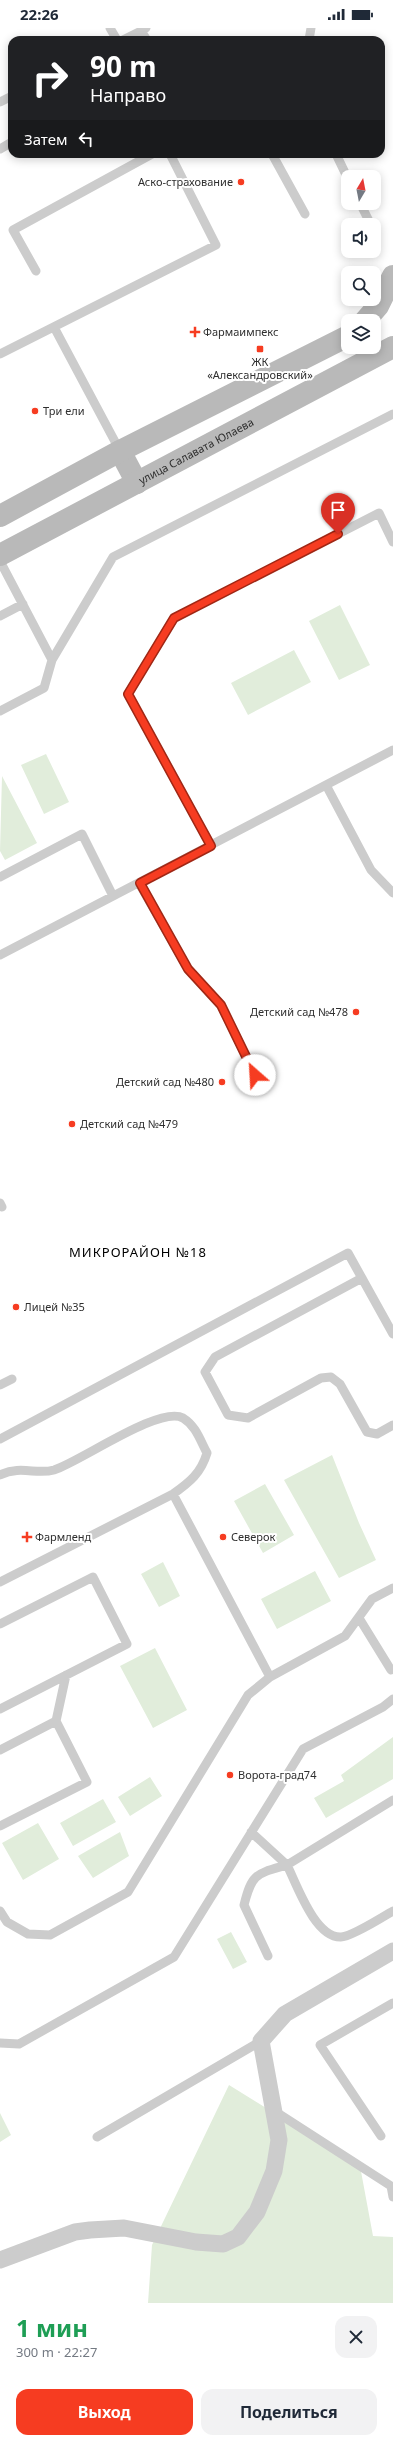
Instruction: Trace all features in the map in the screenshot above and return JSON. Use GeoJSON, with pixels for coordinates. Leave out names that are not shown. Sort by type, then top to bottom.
{"type":"FeatureCollection","features":[{"type":"Feature","properties":{"kind":"street"},"geometry":{"type":"LineString","coordinates":[[371,314],[378,306],[393,276]]}},
{"type":"Feature","properties":{"kind":"street"},"geometry":{"type":"LineString","coordinates":[[381,319],[393,313]]}},
{"type":"Feature","properties":{"kind":"street"},"geometry":{"type":"LineString","coordinates":[[0,516],[120,450],[341,340]]}},
{"type":"Feature","properties":{"kind":"street","name":"улица Салавата Юлаева"},"geometry":{"type":"LineString","coordinates":[[0,555],[393,347]]}},
{"type":"Feature","properties":{"kind":"street"},"geometry":{"type":"LineString","coordinates":[[355,368],[393,366]]}},
{"type":"Feature","properties":{"kind":"street"},"geometry":{"type":"LineString","coordinates":[[120,450],[137,483]]}},
{"type":"Feature","properties":{"kind":"street"},"geometry":{"type":"LineString","coordinates":[[0,2260],[75,2232],[90,2230],[124,2228],[196,2242],[223,2244],[238,2236],[257,2212],[274,2171],[279,2140],[261,2041],[285,2014],[393,1951]]}},
{"type":"Feature","properties":{"kind":"lane"},"geometry":{"type":"LineString","coordinates":[[131,36],[143,30]]}},
{"type":"Feature","properties":{"kind":"lane"},"geometry":{"type":"LineString","coordinates":[[36,271],[13,230],[145,158]]}},
{"type":"Feature","properties":{"kind":"lane"},"geometry":{"type":"LineString","coordinates":[[0,354],[54,329],[216,245],[172,158]]}},
{"type":"Feature","properties":{"kind":"lane"},"geometry":{"type":"LineString","coordinates":[[274,158],[306,214]]}},
{"type":"Feature","properties":{"kind":"lane"},"geometry":{"type":"LineString","coordinates":[[338,158],[344,170]]}},
{"type":"Feature","properties":{"kind":"lane"},"geometry":{"type":"LineString","coordinates":[[54,329],[120,450]]}},
{"type":"Feature","properties":{"kind":"lane"},"geometry":{"type":"LineString","coordinates":[[0,711],[44,688],[52,660],[113,557],[393,414]]}},
{"type":"Feature","properties":{"kind":"lane"},"geometry":{"type":"LineString","coordinates":[[211,846],[128,694],[174,618],[379,513],[393,542]]}},
{"type":"Feature","properties":{"kind":"lane"},"geometry":{"type":"LineString","coordinates":[[0,561],[52,660]]}},
{"type":"Feature","properties":{"kind":"lane"},"geometry":{"type":"LineString","coordinates":[[0,616],[22,604]]}},
{"type":"Feature","properties":{"kind":"lane"},"geometry":{"type":"LineString","coordinates":[[0,955],[393,750]]}},
{"type":"Feature","properties":{"kind":"lane"},"geometry":{"type":"LineString","coordinates":[[326,785],[371,870],[393,893]]}},
{"type":"Feature","properties":{"kind":"lane"},"geometry":{"type":"LineString","coordinates":[[0,877],[82,834],[113,896]]}},
{"type":"Feature","properties":{"kind":"lane"},"geometry":{"type":"LineString","coordinates":[[140,883],[188,969],[221,1005],[255,1075]]}},
{"type":"Feature","properties":{"kind":"lane"},"geometry":{"type":"LineString","coordinates":[[0,1439],[348,1253],[393,1334]]}},
{"type":"Feature","properties":{"kind":"lane"},"geometry":{"type":"LineString","coordinates":[[362,1278],[215,1357],[205,1372],[228,1415],[248,1418],[321,1378],[331,1377],[340,1384],[367,1432],[377,1434],[393,1425]]}},
{"type":"Feature","properties":{"kind":"lane"},"geometry":{"type":"LineString","coordinates":[[0,1385],[12,1379]]}},
{"type":"Feature","properties":{"kind":"lane"},"geometry":{"type":"LineString","coordinates":[[0,1474],[12,1469],[53,1470],[160,1417],[181,1417],[194,1428],[207,1453],[202,1468],[191,1482],[173,1494],[0,1582]]}},
{"type":"Feature","properties":{"kind":"lane"},"geometry":{"type":"LineString","coordinates":[[173,1494],[270,1677]]}},
{"type":"Feature","properties":{"kind":"lane"},"geometry":{"type":"LineString","coordinates":[[0,1708],[127,1644],[93,1577],[1,1621]]}},
{"type":"Feature","properties":{"kind":"lane"},"geometry":{"type":"LineString","coordinates":[[0,1911],[7,1922],[28,1934],[50,1935],[128,1892],[248,1695],[270,1677],[345,1636],[372,1599],[393,1588]]}},
{"type":"Feature","properties":{"kind":"lane"},"geometry":{"type":"LineString","coordinates":[[359,1618],[392,1671]]}},
{"type":"Feature","properties":{"kind":"lane"},"geometry":{"type":"LineString","coordinates":[[0,1826],[87,1782],[56,1721],[66,1675]]}},
{"type":"Feature","properties":{"kind":"lane"},"geometry":{"type":"LineString","coordinates":[[0,2042],[19,2044],[174,1957],[303,1749],[383,1707],[393,1699]]}},
{"type":"Feature","properties":{"kind":"lane"},"geometry":{"type":"LineString","coordinates":[[0,1750],[56,1721]]}},
{"type":"Feature","properties":{"kind":"lane"},"geometry":{"type":"LineString","coordinates":[[268,1956],[244,1905],[250,1884],[260,1873],[287,1865],[393,1800]]}},
{"type":"Feature","properties":{"kind":"lane"},"geometry":{"type":"LineString","coordinates":[[251,1832],[287,1865],[318,1925],[328,1935],[342,1938],[393,1911]]}},
{"type":"Feature","properties":{"kind":"lane"},"geometry":{"type":"LineString","coordinates":[[381,2136],[320,2045],[393,2003]]}},
{"type":"Feature","properties":{"kind":"lane"},"geometry":{"type":"LineString","coordinates":[[98,2137],[261,2041]]}},
{"type":"Feature","properties":{"kind":"lane"},"geometry":{"type":"LineString","coordinates":[[273,2110],[391,2186],[393,2197]]}},
{"type":"Feature","properties":{"kind":"green space"},"geometry":{"type":"Polygon","coordinates":[[[340,605],[370,665],[339,680],[309,621],[340,605]]]}},
{"type":"Feature","properties":{"kind":"green space"},"geometry":{"type":"Polygon","coordinates":[[[294,650],[311,682],[248,715],[231,683],[294,650]]]}},
{"type":"Feature","properties":{"kind":"green space"},"geometry":{"type":"Polygon","coordinates":[[[46,754],[69,802],[44,814],[21,765],[46,754]]]}},
{"type":"Feature","properties":{"kind":"green space"},"geometry":{"type":"Polygon","coordinates":[[[2,776],[37,843],[5,860],[0,851],[2,776]]]}},
{"type":"Feature","properties":{"kind":"green space"},"geometry":{"type":"Polygon","coordinates":[[[332,1455],[359,1523],[376,1560],[339,1578],[284,1480],[332,1455]]]}},
{"type":"Feature","properties":{"kind":"green space"},"geometry":{"type":"Polygon","coordinates":[[[265,1484],[294,1535],[263,1553],[234,1501],[265,1484]]]}},
{"type":"Feature","properties":{"kind":"green space"},"geometry":{"type":"Polygon","coordinates":[[[163,1562],[180,1596],[159,1607],[141,1574],[163,1562]]]}},
{"type":"Feature","properties":{"kind":"green space"},"geometry":{"type":"Polygon","coordinates":[[[315,1571],[331,1601],[277,1629],[261,1599],[315,1571]]]}},
{"type":"Feature","properties":{"kind":"green space"},"geometry":{"type":"Polygon","coordinates":[[[155,1648],[187,1710],[153,1728],[120,1666],[155,1648]]]}},
{"type":"Feature","properties":{"kind":"green space"},"geometry":{"type":"Polygon","coordinates":[[[393,1737],[393,1779],[326,1818],[314,1798],[344,1781],[341,1775],[393,1737]]]}},
{"type":"Feature","properties":{"kind":"green space"},"geometry":{"type":"Polygon","coordinates":[[[150,1777],[162,1796],[130,1816],[118,1797],[150,1777]]]}},
{"type":"Feature","properties":{"kind":"green space"},"geometry":{"type":"Polygon","coordinates":[[[103,1799],[116,1822],[73,1846],[60,1823],[103,1799]]]}},
{"type":"Feature","properties":{"kind":"green space"},"geometry":{"type":"Polygon","coordinates":[[[38,1823],[59,1859],[23,1880],[2,1843],[38,1823]]]}},
{"type":"Feature","properties":{"kind":"green space"},"geometry":{"type":"Polygon","coordinates":[[[120,1832],[129,1856],[93,1878],[78,1856],[120,1832]]]}},
{"type":"Feature","properties":{"kind":"green space"},"geometry":{"type":"Polygon","coordinates":[[[231,1932],[247,1962],[233,1969],[217,1939],[231,1932]]]}},
{"type":"Feature","properties":{"kind":"green space"},"geometry":{"type":"Polygon","coordinates":[[[229,2085],[360,2166],[373,2236],[393,2237],[393,2303],[148,2303],[152,2245],[229,2085]]]}},
{"type":"Feature","properties":{"kind":"green space"},"geometry":{"type":"Polygon","coordinates":[[[0,2113],[11,2135],[0,2142],[0,2113]]]}},
{"type":"Feature","properties":{"kind":"place","name":"Аско-страхование"},"geometry":{"type":"Point","coordinates":[241,182]}},
{"type":"Feature","properties":{"kind":"place","name":"Фармаимпекс"},"geometry":{"type":"Point","coordinates":[195,332]}},
{"type":"Feature","properties":{"kind":"place","name":"ЖК «Александровский»"},"geometry":{"type":"Point","coordinates":[260,349]}},
{"type":"Feature","properties":{"kind":"place","name":"Три ели"},"geometry":{"type":"Point","coordinates":[35,411]}},
{"type":"Feature","properties":{"kind":"place","name":"Детский сад №478"},"geometry":{"type":"Point","coordinates":[356,1012]}},
{"type":"Feature","properties":{"kind":"place","name":"Детский сад №480"},"geometry":{"type":"Point","coordinates":[222,1082]}},
{"type":"Feature","properties":{"kind":"place","name":"Детский сад №479"},"geometry":{"type":"Point","coordinates":[72,1124]}},
{"type":"Feature","properties":{"kind":"place","name":"Лицей №35"},"geometry":{"type":"Point","coordinates":[16,1307]}},
{"type":"Feature","properties":{"kind":"place","name":"Фармленд"},"geometry":{"type":"Point","coordinates":[27,1537]}},
{"type":"Feature","properties":{"kind":"place","name":"Северок"},"geometry":{"type":"Point","coordinates":[223,1537]}},
{"type":"Feature","properties":{"kind":"place","name":"Ворота-град74"},"geometry":{"type":"Point","coordinates":[230,1775]}},
{"type":"Feature","properties":{"kind":"district","name":"МИКРОРАЙОН №18"},"geometry":{"type":"Point","coordinates":[138,1252]}},
{"type":"Feature","properties":{"kind":"route"},"geometry":{"type":"LineString","coordinates":[[255,1075],[221,1005],[188,969],[140,883],[211,846],[128,694],[174,618],[338,534]]}}]}
